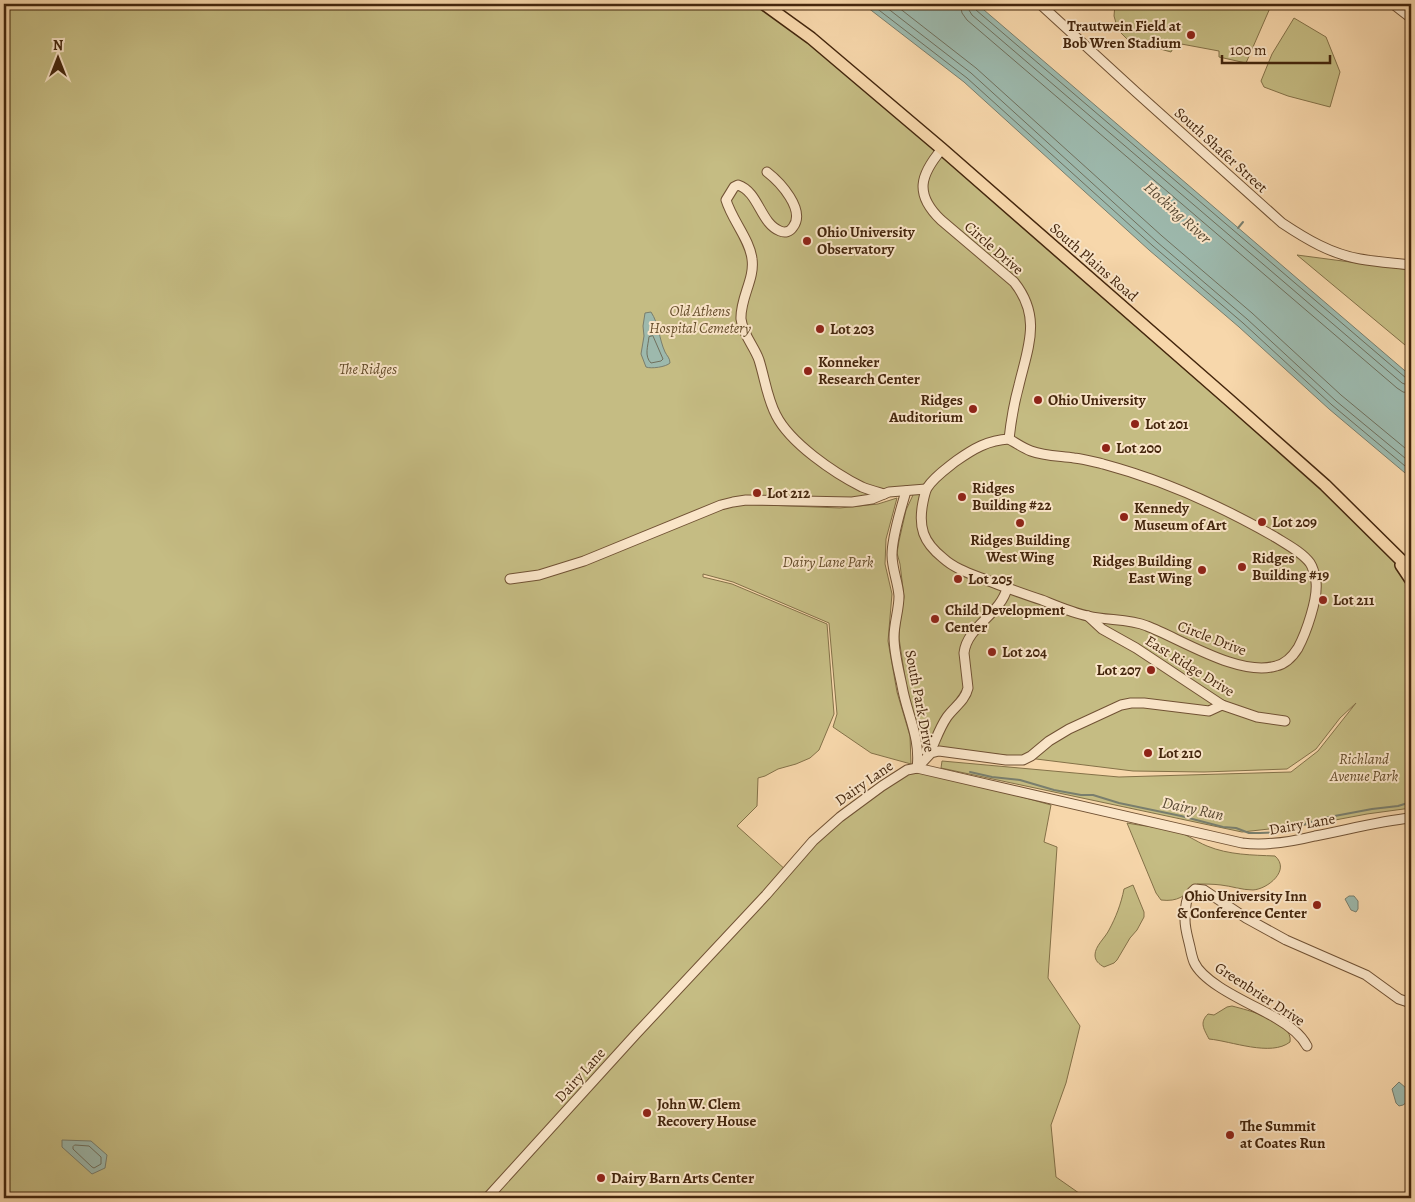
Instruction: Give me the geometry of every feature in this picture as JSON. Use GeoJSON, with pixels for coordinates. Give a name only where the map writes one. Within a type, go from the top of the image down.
{"type":"FeatureCollection","features":[{"type":"Feature","properties":{"kind":"main road","name":"South Plains Road"},"geometry":{"type":"LineString","coordinates":[[764,4],[811,38],[942,149],[1236,405],[1325,485],[1411,570]]}},
{"type":"Feature","properties":{"kind":"main road","name":"South Plains Road"},"geometry":{"type":"LineString","coordinates":[[1395,555],[1411,580]]}},
{"type":"Feature","properties":{"kind":"street","name":"South Shafer Street"},"geometry":{"type":"LineString","coordinates":[[1040,4],[1282,223],[1316,244],[1343,255],[1359,259],[1411,265]]}},
{"type":"Feature","properties":{"kind":"street"},"geometry":{"type":"LineString","coordinates":[[1393,4],[1411,18]]}},
{"type":"Feature","properties":{"kind":"street","name":"Circle Drive"},"geometry":{"type":"LineString","coordinates":[[926,490],[921,513],[922,530],[930,546],[953,566],[1007,588],[1088,616],[1135,622],[1147,626],[1198,650],[1230,662],[1255,668],[1270,668],[1284,662],[1298,648],[1313,608],[1316,583],[1312,566],[1303,556],[1287,544],[1255,526],[1203,500],[1156,482],[1108,466],[1076,458],[1044,455],[1030,451],[1009,439],[1012,414],[1030,342],[1031,321],[1028,306],[1014,282],[941,220],[924,200],[924,178],[931,163],[942,149]]}},
{"type":"Feature","properties":{"kind":"street"},"geometry":{"type":"LineString","coordinates":[[766,172],[774,178],[794,205],[797,220],[790,231],[779,231],[772,226],[742,186],[734,187],[726,200],[752,257],[751,274],[741,319],[745,334],[759,362],[768,398],[776,416],[791,437],[845,477],[864,488],[884,494]]}},
{"type":"Feature","properties":{"kind":"street"},"geometry":{"type":"LineString","coordinates":[[510,579],[539,575],[584,561],[685,519],[733,502],[746,500],[852,502],[872,499],[895,492],[926,490],[938,475],[973,449],[989,442],[1009,439]]}},
{"type":"Feature","properties":{"kind":"street","name":"South Park Drive"},"geometry":{"type":"LineString","coordinates":[[906,491],[892,553],[899,596],[894,639],[903,691],[917,742],[917,768]]}},
{"type":"Feature","properties":{"kind":"street"},"geometry":{"type":"LineString","coordinates":[[917,768],[924,751],[931,750],[942,726],[966,694],[968,688],[964,653],[969,638],[1002,602],[1007,588]]}},
{"type":"Feature","properties":{"kind":"street","name":"East Ridge Drive"},"geometry":{"type":"LineString","coordinates":[[1088,616],[1102,630],[1136,648],[1222,705],[1258,717],[1285,721]]}},
{"type":"Feature","properties":{"kind":"street"},"geometry":{"type":"LineString","coordinates":[[917,768],[931,753],[939,751],[1006,760],[1022,760],[1031,756],[1049,741],[1069,729],[1121,705],[1131,703],[1158,704],[1209,711],[1222,705]]}},
{"type":"Feature","properties":{"kind":"street","name":"Dairy Lane"},"geometry":{"type":"LineString","coordinates":[[487,1198],[821,834],[840,817],[907,770],[917,768],[1255,845],[1275,844],[1411,818]]}},
{"type":"Feature","properties":{"kind":"street","name":"Greenbrier Drive"},"geometry":{"type":"LineString","coordinates":[[1307,1046],[1302,1038],[1292,1029],[1271,1015],[1221,988],[1203,974],[1194,963],[1185,923],[1187,898],[1195,889],[1204,890],[1246,918],[1286,940],[1366,975],[1399,999],[1411,1003]]}},
{"type":"Feature","properties":{"kind":"green space","name":"The Ridges"},"geometry":{"type":"Polygon","coordinates":[[[4,4],[764,4],[811,38],[1375,534],[1411,580],[1411,808],[1314,824],[1242,832],[941,768],[942,761],[1119,777],[1291,772],[1318,751],[1356,703],[1340,718],[1316,749],[1287,769],[1204,772],[1133,771],[923,745],[907,691],[899,638],[904,597],[897,553],[906,510],[913,495],[895,491],[877,497],[746,500],[717,511],[741,504],[840,508],[878,504],[897,498],[886,539],[885,564],[892,594],[888,641],[897,692],[910,736],[911,764],[871,753],[833,727],[837,714],[829,623],[733,582],[703,574],[703,577],[732,584],[827,624],[834,714],[819,750],[810,758],[758,778],[757,806],[737,826],[787,871],[837,819],[917,768],[1051,805],[1044,842],[1057,847],[1048,978],[1080,1026],[1066,1083],[1051,1125],[1056,1177],[1086,1198],[4,1198],[4,4]]]}},
{"type":"Feature","properties":{"kind":"green space","name":"Trautwein Field at Bob Wren Stadium"},"geometry":{"type":"Polygon","coordinates":[[[1115,4],[1270,4],[1270,8],[1246,63],[1219,57],[1219,51],[1176,43],[1171,52],[1128,40],[1118,30],[1114,16],[1115,4]]]}},
{"type":"Feature","properties":{"kind":"green space"},"geometry":{"type":"Polygon","coordinates":[[[1294,18],[1326,37],[1340,72],[1330,107],[1288,96],[1264,87],[1261,81],[1272,54],[1294,18]]]}},
{"type":"Feature","properties":{"kind":"green space"},"geometry":{"type":"Polygon","coordinates":[[[1297,255],[1411,270],[1411,350],[1297,255]]]}},
{"type":"Feature","properties":{"kind":"green space"},"geometry":{"type":"Polygon","coordinates":[[[1127,823],[1177,831],[1207,846],[1224,851],[1275,856],[1279,861],[1279,873],[1271,882],[1259,889],[1249,890],[1221,885],[1197,884],[1189,892],[1177,899],[1161,900],[1156,893],[1127,823]]]}},
{"type":"Feature","properties":{"kind":"green space"},"geometry":{"type":"Polygon","coordinates":[[[1133,885],[1144,912],[1144,917],[1117,960],[1104,967],[1097,961],[1095,952],[1114,920],[1124,889],[1133,885]]]}},
{"type":"Feature","properties":{"kind":"green space"},"geometry":{"type":"Polygon","coordinates":[[[1232,1006],[1277,1022],[1285,1028],[1290,1042],[1282,1046],[1262,1048],[1209,1039],[1203,1026],[1205,1017],[1208,1014],[1214,1015],[1232,1006]]]}},
{"type":"Feature","properties":{"kind":"water","name":"Hocking River"},"geometry":{"type":"Polygon","coordinates":[[[863,4],[977,4],[1411,376],[1411,478],[1329,409],[1239,327],[1149,250],[964,82],[863,4]]]}},
{"type":"Feature","properties":{"kind":"water"},"geometry":{"type":"Polygon","coordinates":[[[651,312],[656,321],[663,347],[670,363],[655,368],[646,367],[641,354],[645,313],[651,312]]]}},
{"type":"Feature","properties":{"kind":"water"},"geometry":{"type":"Polygon","coordinates":[[[1349,896],[1354,896],[1358,901],[1356,912],[1351,910],[1345,899],[1349,896]]]}},
{"type":"Feature","properties":{"kind":"water"},"geometry":{"type":"Polygon","coordinates":[[[1399,1082],[1406,1088],[1407,1102],[1399,1106],[1396,1103],[1392,1089],[1399,1082]]]}},
{"type":"Feature","properties":{"kind":"water"},"geometry":{"type":"Polygon","coordinates":[[[62,1140],[91,1141],[107,1155],[105,1168],[92,1174],[62,1147],[62,1140]]]}},
{"type":"Feature","properties":{"kind":"waterway"},"geometry":{"type":"LineString","coordinates":[[1238,228],[1243,222]]}},
{"type":"Feature","properties":{"kind":"waterway","name":"Dairy Run"},"geometry":{"type":"LineString","coordinates":[[970,772],[1020,780],[1054,790],[1081,795],[1093,795],[1119,803],[1223,827],[1236,828],[1249,833],[1280,832],[1324,818],[1398,806],[1411,802]]}},
{"type":"Feature","properties":{"kind":"place","name":"Trautwein Field at Bob Wren Stadium"},"geometry":{"type":"Point","coordinates":[1191,35]}},
{"type":"Feature","properties":{"kind":"place","name":"Ohio University Observatory"},"geometry":{"type":"Point","coordinates":[807,241]}},
{"type":"Feature","properties":{"kind":"place","name":"Lot 203"},"geometry":{"type":"Point","coordinates":[820,329]}},
{"type":"Feature","properties":{"kind":"place","name":"Konneker Research Center"},"geometry":{"type":"Point","coordinates":[808,371]}},
{"type":"Feature","properties":{"kind":"place","name":"Ohio University"},"geometry":{"type":"Point","coordinates":[1038,400]}},
{"type":"Feature","properties":{"kind":"place","name":"Ridges Auditorium"},"geometry":{"type":"Point","coordinates":[973,409]}},
{"type":"Feature","properties":{"kind":"place","name":"Lot 201"},"geometry":{"type":"Point","coordinates":[1135,424]}},
{"type":"Feature","properties":{"kind":"place","name":"Lot 200"},"geometry":{"type":"Point","coordinates":[1106,448]}},
{"type":"Feature","properties":{"kind":"place","name":"Lot 212"},"geometry":{"type":"Point","coordinates":[757,493]}},
{"type":"Feature","properties":{"kind":"place","name":"Ridges Building #22"},"geometry":{"type":"Point","coordinates":[962,497]}},
{"type":"Feature","properties":{"kind":"place","name":"Kennedy Museum of Art"},"geometry":{"type":"Point","coordinates":[1124,517]}},
{"type":"Feature","properties":{"kind":"place","name":"Lot 209"},"geometry":{"type":"Point","coordinates":[1262,522]}},
{"type":"Feature","properties":{"kind":"place","name":"Ridges Building West Wing"},"geometry":{"type":"Point","coordinates":[1020,523]}},
{"type":"Feature","properties":{"kind":"place","name":"Ridges Building #19"},"geometry":{"type":"Point","coordinates":[1242,567]}},
{"type":"Feature","properties":{"kind":"place","name":"Ridges Building East Wing"},"geometry":{"type":"Point","coordinates":[1202,570]}},
{"type":"Feature","properties":{"kind":"place","name":"Lot 205"},"geometry":{"type":"Point","coordinates":[958,579]}},
{"type":"Feature","properties":{"kind":"place","name":"Lot 211"},"geometry":{"type":"Point","coordinates":[1323,600]}},
{"type":"Feature","properties":{"kind":"place","name":"Child Development Center"},"geometry":{"type":"Point","coordinates":[935,619]}},
{"type":"Feature","properties":{"kind":"place","name":"Lot 204"},"geometry":{"type":"Point","coordinates":[992,652]}},
{"type":"Feature","properties":{"kind":"place","name":"Lot 207"},"geometry":{"type":"Point","coordinates":[1151,670]}},
{"type":"Feature","properties":{"kind":"place","name":"Lot 210"},"geometry":{"type":"Point","coordinates":[1148,753]}},
{"type":"Feature","properties":{"kind":"place","name":"Ohio University Inn & Conference Center"},"geometry":{"type":"Point","coordinates":[1317,905]}},
{"type":"Feature","properties":{"kind":"place","name":"John W. Clem Recovery House"},"geometry":{"type":"Point","coordinates":[647,1113]}},
{"type":"Feature","properties":{"kind":"place","name":"The Summit at Coates Run"},"geometry":{"type":"Point","coordinates":[1230,1135]}},
{"type":"Feature","properties":{"kind":"place","name":"Dairy Barn Arts Center"},"geometry":{"type":"Point","coordinates":[601,1178]}},
{"type":"Feature","properties":{"kind":"park label","name":"Old Athens Hospital Cemetery"},"geometry":{"type":"Point","coordinates":[700,320]}},
{"type":"Feature","properties":{"kind":"park label","name":"Dairy Lane Park"},"geometry":{"type":"Point","coordinates":[828,562]}},
{"type":"Feature","properties":{"kind":"park label","name":"Richland Avenue Park"},"geometry":{"type":"Point","coordinates":[1364,768]}}]}
